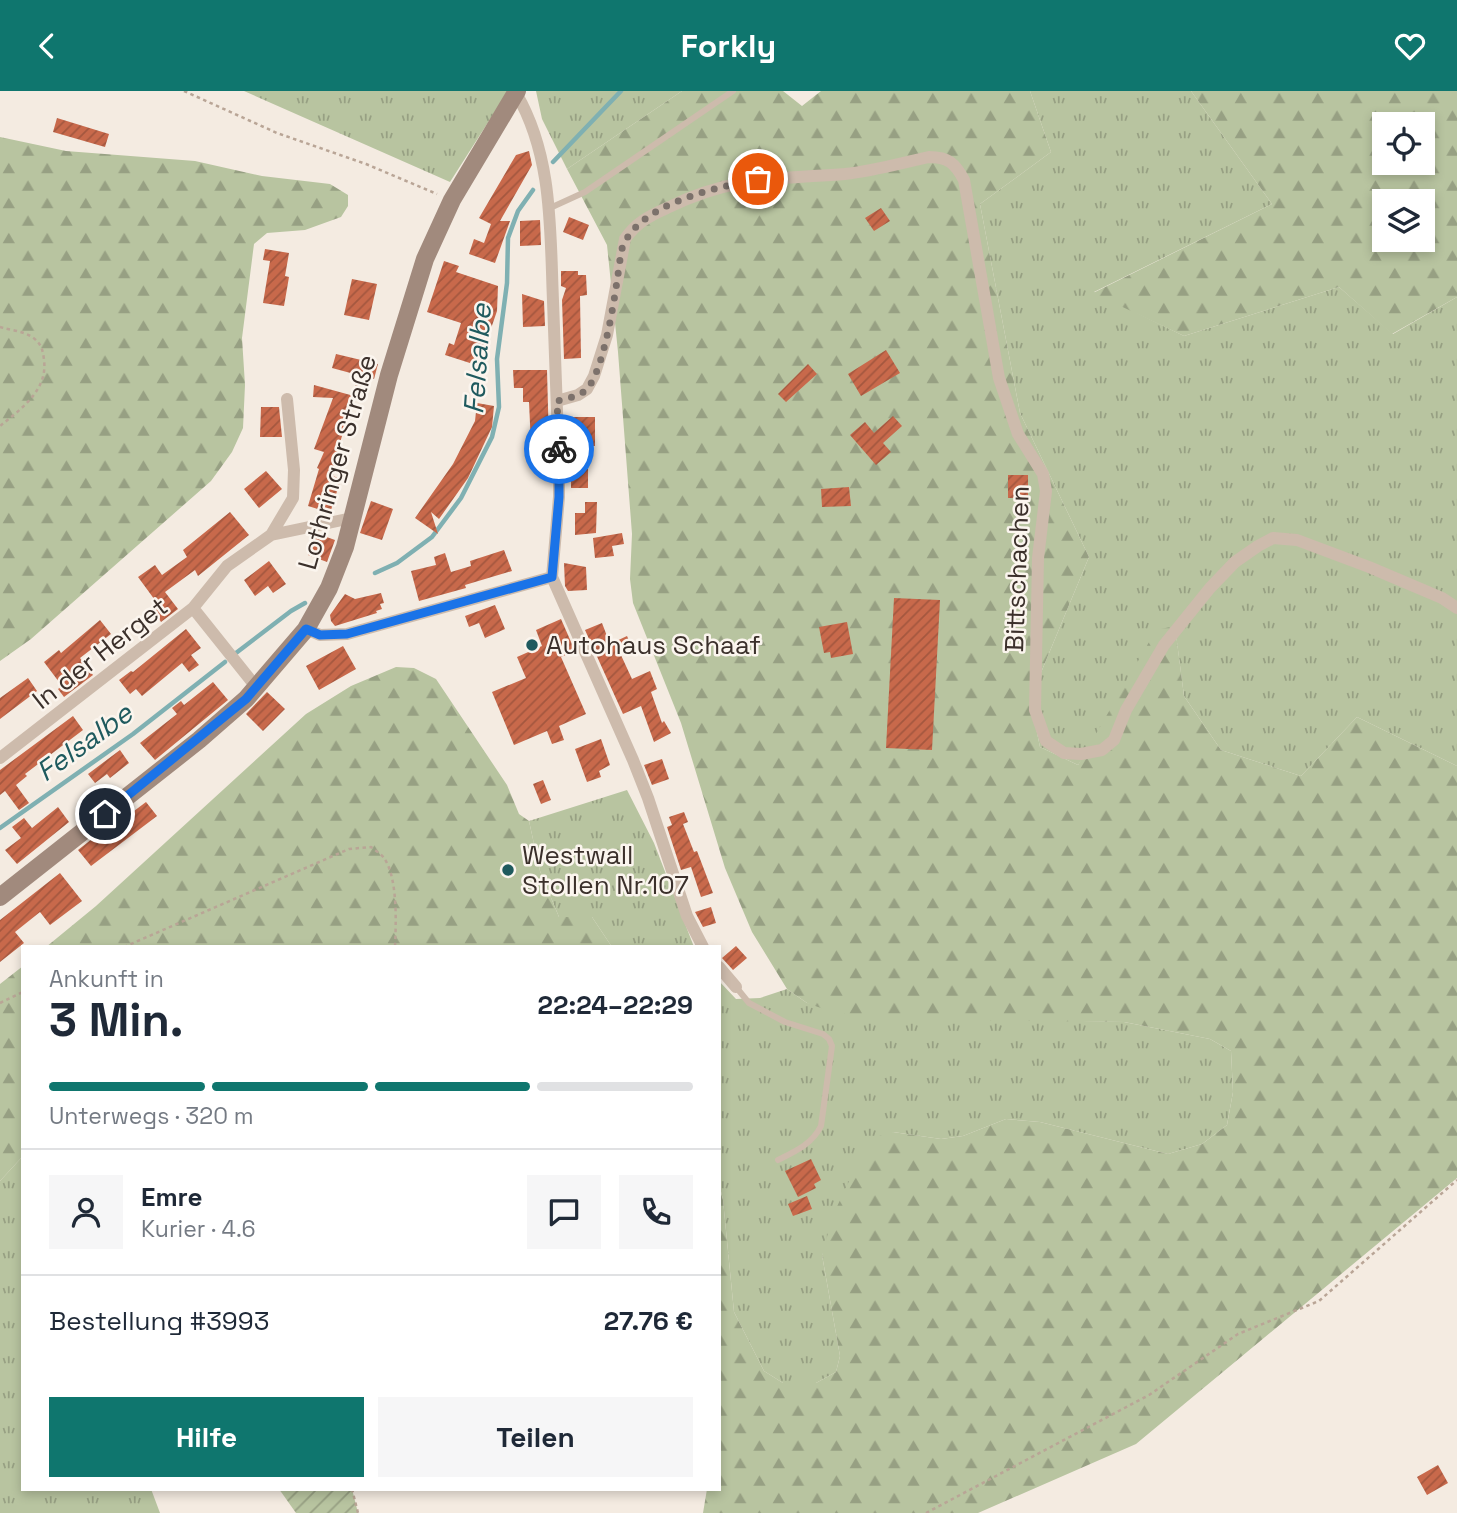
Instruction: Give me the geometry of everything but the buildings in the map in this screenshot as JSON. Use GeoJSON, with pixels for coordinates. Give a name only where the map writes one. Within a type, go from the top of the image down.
{"type":"FeatureCollection","features":[{"type":"Feature","properties":{"kind":"main road","name":"Lothringer Straße"},"geometry":{"type":"LineString","coordinates":[[0,897],[199,740],[257,688],[306,629],[339,566],[406,316],[425,259],[452,200],[516,92]]}},
{"type":"Feature","properties":{"kind":"street"},"geometry":{"type":"LineString","coordinates":[[516,92],[525,108],[539,152],[550,208],[559,497],[552,577],[624,738],[648,798],[687,916],[702,945]]}},
{"type":"Feature","properties":{"kind":"street","name":"Bittschachen"},"geometry":{"type":"LineString","coordinates":[[557,401],[578,395],[587,389],[594,376],[607,335],[625,239],[643,220],[716,187],[758,179],[846,174],[929,157],[943,157],[954,164],[964,180],[999,378],[1018,434],[1043,474],[1046,491],[1038,558],[1035,710],[1046,741],[1064,753],[1081,754],[1102,750],[1114,740],[1126,710],[1172,636],[1235,562],[1273,538],[1297,540],[1369,567],[1441,598],[1457,608]]}},
{"type":"Feature","properties":{"kind":"street","name":"In der Herget"},"geometry":{"type":"LineString","coordinates":[[0,758],[193,608],[227,566],[271,534],[293,498],[295,470],[287,399]]}},
{"type":"Feature","properties":{"kind":"street","name":"In der Herget"},"geometry":{"type":"LineString","coordinates":[[271,534],[352,518]]}},
{"type":"Feature","properties":{"kind":"street"},"geometry":{"type":"LineString","coordinates":[[306,629],[320,635],[347,634],[552,577]]}},
{"type":"Feature","properties":{"kind":"street","name":"In der Herget"},"geometry":{"type":"LineString","coordinates":[[193,608],[257,688]]}},
{"type":"Feature","properties":{"kind":"street"},"geometry":{"type":"LineString","coordinates":[[721,969],[736,987]]}},
{"type":"Feature","properties":{"kind":"lane"},"geometry":{"type":"LineString","coordinates":[[550,208],[585,192],[733,91]]}},
{"type":"Feature","properties":{"kind":"lane"},"geometry":{"type":"LineString","coordinates":[[736,987],[749,1003],[785,1022],[823,1034],[830,1039],[832,1046],[821,1126],[816,1136],[808,1143],[778,1160]]}},
{"type":"Feature","properties":{"kind":"path"},"geometry":{"type":"LineString","coordinates":[[184,91],[277,133],[366,164],[452,200]]}},
{"type":"Feature","properties":{"kind":"path"},"geometry":{"type":"LineString","coordinates":[[0,327],[29,335],[41,345],[45,365],[40,386],[24,406],[0,426]]}},
{"type":"Feature","properties":{"kind":"path"},"geometry":{"type":"LineString","coordinates":[[129,945],[349,849],[371,847],[384,858],[391,873],[395,902],[395,945]]}},
{"type":"Feature","properties":{"kind":"path"},"geometry":{"type":"LineString","coordinates":[[0,1003],[21,993]]}},
{"type":"Feature","properties":{"kind":"path"},"geometry":{"type":"LineString","coordinates":[[926,1513],[1149,1395],[1238,1334],[1320,1301],[1457,1180]]}},
{"type":"Feature","properties":{"kind":"path"},"geometry":{"type":"LineString","coordinates":[[352,1491],[358,1513]]}},
{"type":"Feature","properties":{"kind":"green space"},"geometry":{"type":"Polygon","coordinates":[[[244,91],[508,91],[450,182],[244,91]]]}},
{"type":"Feature","properties":{"kind":"green space"},"geometry":{"type":"Polygon","coordinates":[[[536,91],[682,91],[567,169],[542,119],[536,91]]]}},
{"type":"Feature","properties":{"kind":"green space"},"geometry":{"type":"Polygon","coordinates":[[[682,91],[783,91],[802,106],[821,91],[1030,91],[1051,152],[980,204],[1020,413],[1089,557],[1030,699],[1040,747],[1078,765],[1156,630],[1175,626],[1184,696],[1221,750],[1301,776],[1357,717],[1457,766],[1457,1178],[1136,1444],[978,1513],[703,1513],[707,1491],[721,1491],[721,1192],[734,1312],[764,1371],[783,1383],[816,1383],[836,1372],[840,1356],[822,1255],[833,1215],[869,1139],[893,1132],[941,1139],[963,1136],[1006,1119],[1040,1122],[1168,1154],[1202,1144],[1227,1125],[1233,1092],[1231,1051],[1210,1039],[1124,1022],[873,1019],[829,1011],[807,1003],[787,989],[752,932],[725,868],[681,723],[633,603],[630,579],[632,534],[607,245],[567,169],[682,91]]]}},
{"type":"Feature","properties":{"kind":"green space"},"geometry":{"type":"Polygon","coordinates":[[[1030,91],[1191,91],[1272,204],[1094,292],[1184,336],[1339,287],[1393,334],[1457,297],[1457,766],[1357,717],[1301,776],[1221,750],[1184,696],[1175,627],[1078,765],[1040,747],[1030,699],[1089,557],[1020,413],[980,204],[1051,152],[1030,91]]]}},
{"type":"Feature","properties":{"kind":"green space"},"geometry":{"type":"Polygon","coordinates":[[[1191,91],[1457,91],[1457,297],[1392,334],[1339,287],[1184,336],[1093,293],[1272,204],[1191,91]]]}},
{"type":"Feature","properties":{"kind":"green space"},"geometry":{"type":"Polygon","coordinates":[[[0,137],[66,151],[195,161],[262,176],[330,184],[348,195],[348,206],[341,217],[305,230],[267,233],[254,244],[242,338],[245,385],[243,428],[232,452],[211,481],[31,639],[0,661],[0,137]]]}},
{"type":"Feature","properties":{"kind":"green space"},"geometry":{"type":"Polygon","coordinates":[[[396,667],[414,668],[436,679],[507,785],[519,814],[529,821],[540,871],[559,917],[592,917],[611,945],[48,945],[96,906],[306,714],[351,686],[396,667]]]}},
{"type":"Feature","properties":{"kind":"green space"},"geometry":{"type":"Polygon","coordinates":[[[627,790],[654,843],[693,945],[611,945],[592,917],[559,917],[540,871],[529,821],[627,790]]]}},
{"type":"Feature","properties":{"kind":"green space"},"geometry":{"type":"Polygon","coordinates":[[[21,968],[21,1158],[0,1181],[0,984],[21,968]]]}},
{"type":"Feature","properties":{"kind":"green space"},"geometry":{"type":"Polygon","coordinates":[[[721,983],[736,999],[760,998],[787,989],[807,1003],[1041,1020],[1124,1022],[1210,1039],[1231,1051],[1233,1092],[1227,1125],[1202,1144],[1168,1154],[1040,1122],[1006,1119],[963,1136],[941,1139],[893,1132],[822,1255],[840,1356],[836,1372],[816,1383],[783,1383],[764,1371],[734,1312],[723,1200],[721,983]]]}},
{"type":"Feature","properties":{"kind":"green space"},"geometry":{"type":"Polygon","coordinates":[[[21,1158],[21,1491],[152,1491],[160,1513],[0,1513],[0,1181],[21,1158]]]}},
{"type":"Feature","properties":{"kind":"green space"},"geometry":{"type":"Polygon","coordinates":[[[280,1491],[352,1491],[358,1513],[296,1513],[280,1491]]]}},
{"type":"Feature","properties":{"kind":"waterway","name":"Felsalbe"},"geometry":{"type":"LineString","coordinates":[[553,162],[621,91]]}},
{"type":"Feature","properties":{"kind":"waterway","name":"Felsalbe"},"geometry":{"type":"LineString","coordinates":[[375,573],[397,563],[432,537],[461,498],[492,437],[499,407],[497,359],[507,283],[508,238],[518,211],[533,190]]}},
{"type":"Feature","properties":{"kind":"waterway","name":"Felsalbe"},"geometry":{"type":"LineString","coordinates":[[236,653],[305,603]]}},
{"type":"Feature","properties":{"kind":"waterway","name":"Felsalbe"},"geometry":{"type":"LineString","coordinates":[[0,828],[133,734],[225,662]]}},
{"type":"Feature","properties":{"kind":"way so far"},"geometry":{"type":"LineString","coordinates":[[559,449],[557,401],[578,395],[587,389],[594,376],[607,335],[621,252],[632,229],[643,220],[687,198],[716,187],[758,179]]}},
{"type":"Feature","properties":{"kind":"place","name":"Autohaus Schaaf"},"geometry":{"type":"Point","coordinates":[532,645]}},
{"type":"Feature","properties":{"kind":"place","name":"Westwall Stollen Nr.107"},"geometry":{"type":"Point","coordinates":[508,870]}},
{"type":"Feature","properties":{"kind":"route"},"geometry":{"type":"LineString","coordinates":[[105,814],[246,699],[306,629],[320,635],[347,634],[552,577],[559,497],[559,449]]}}]}
